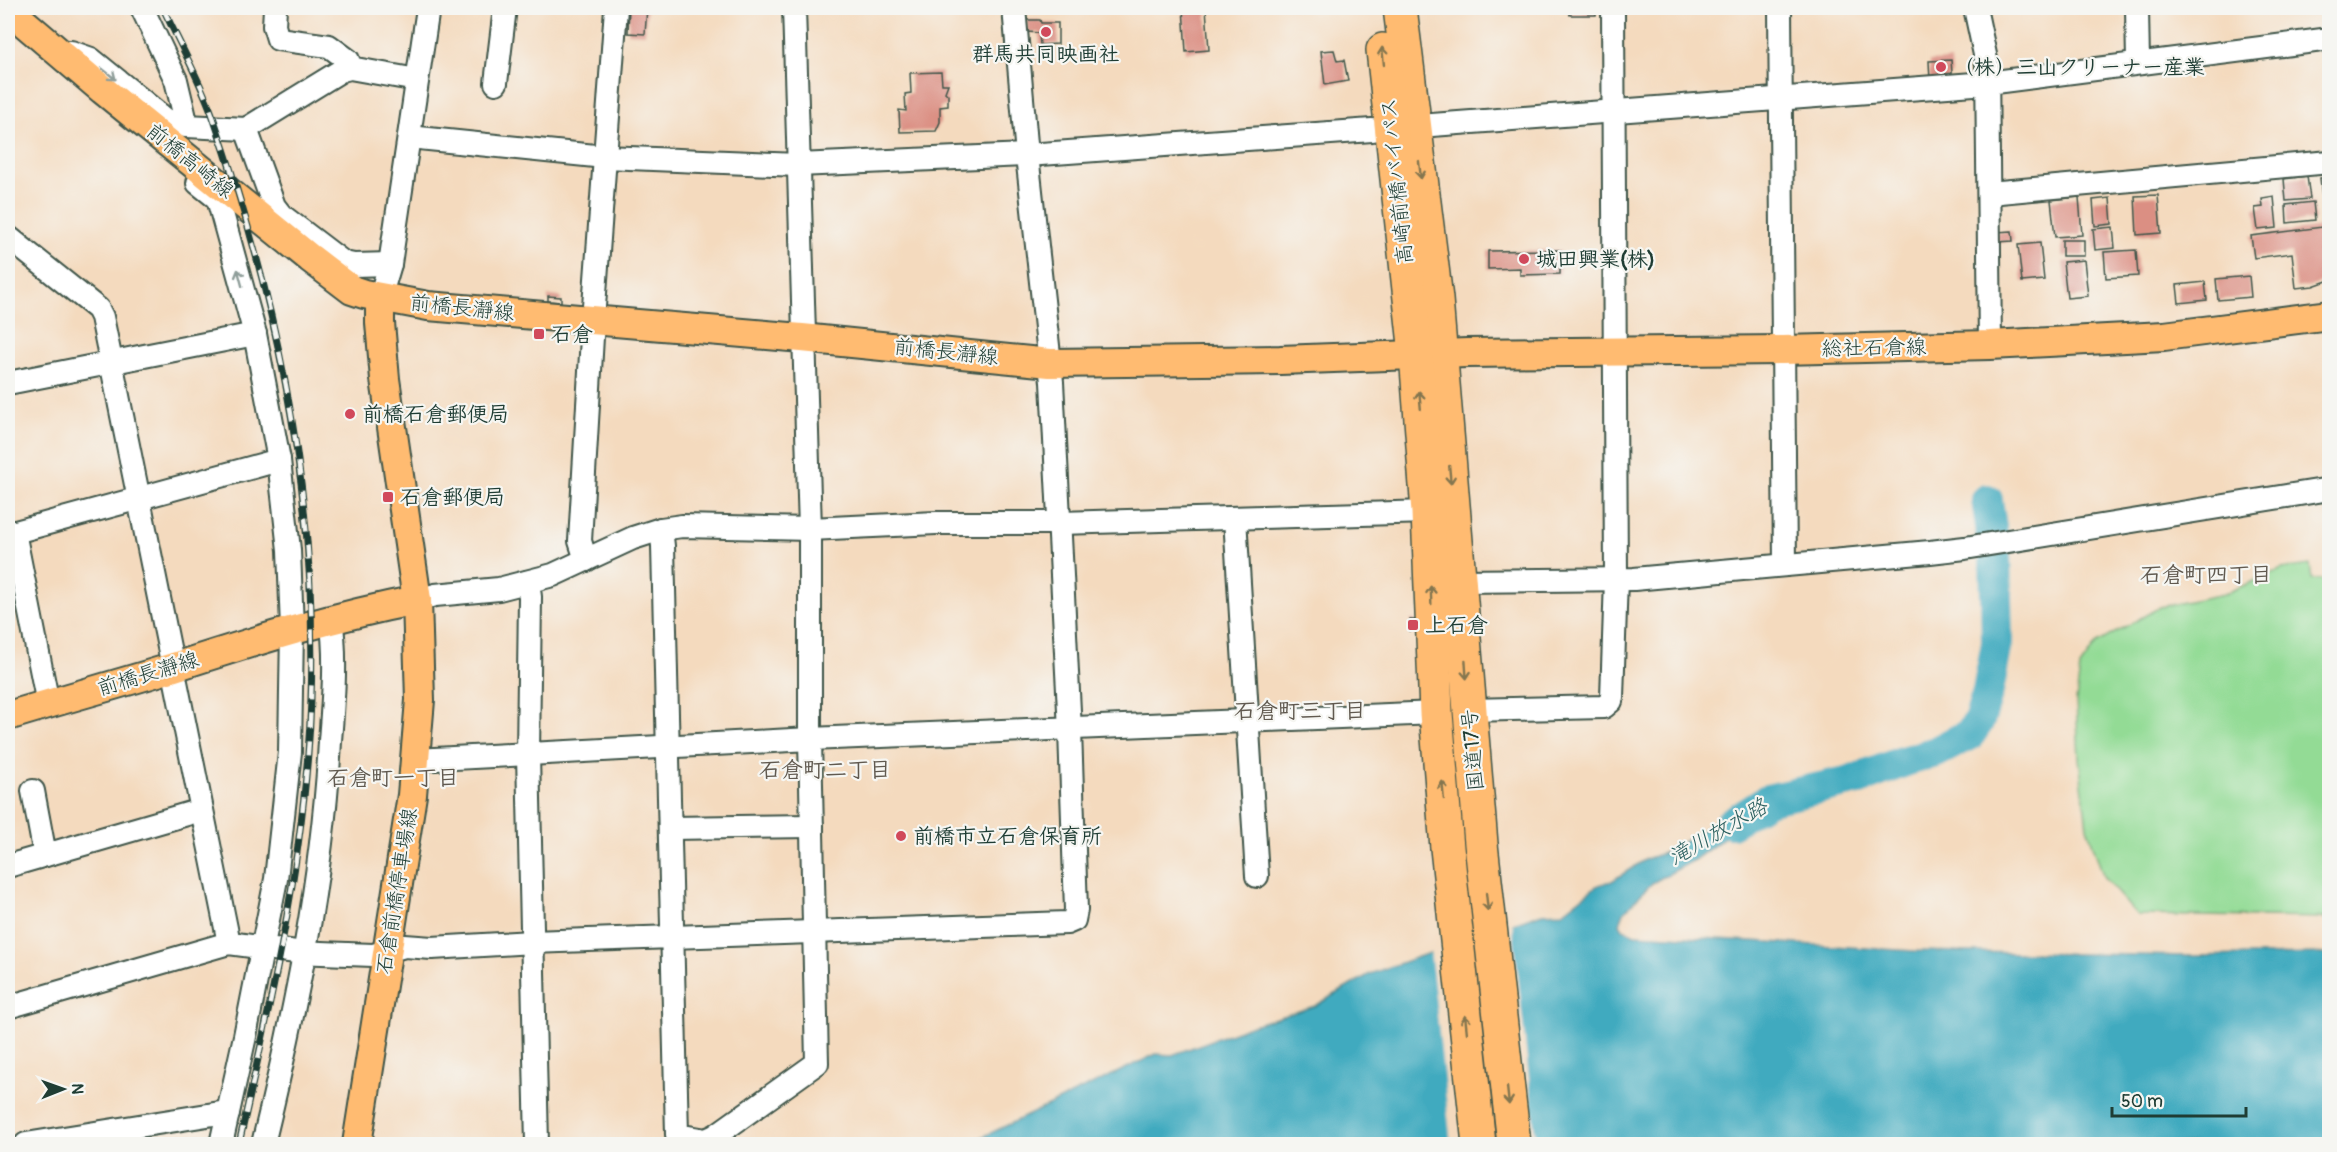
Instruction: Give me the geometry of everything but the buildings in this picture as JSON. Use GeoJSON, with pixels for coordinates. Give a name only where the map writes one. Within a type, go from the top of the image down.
{"type":"FeatureCollection","features":[{"type":"Feature","properties":{"kind":"highway","name":"高崎前橋バイパス"},"geometry":{"type":"LineString","coordinates":[[1378,8],[1428,354]]}},
{"type":"Feature","properties":{"kind":"highway","name":"高崎前橋バイパス"},"geometry":{"type":"LineString","coordinates":[[1400,8],[1436,299],[1428,354]]}},
{"type":"Feature","properties":{"kind":"highway","name":"国道17号"},"geometry":{"type":"LineString","coordinates":[[1428,354],[1428,512],[1436,713],[1479,1144]]}},
{"type":"Feature","properties":{"kind":"highway","name":"国道17号"},"geometry":{"type":"LineString","coordinates":[[1428,354],[1459,581],[1481,844],[1514,1144]]}},
{"type":"Feature","properties":{"kind":"main road","name":"前橋高崎線"},"geometry":{"type":"LineString","coordinates":[[8,9],[57,52],[352,290],[381,297]]}},
{"type":"Feature","properties":{"kind":"main road","name":"前橋長瀞線"},"geometry":{"type":"LineString","coordinates":[[8,716],[292,629],[331,618],[417,600],[385,380],[380,323],[381,297],[428,306],[802,338],[1050,363],[1280,360],[1428,354]]}},
{"type":"Feature","properties":{"kind":"main road","name":"総社石倉線"},"geometry":{"type":"LineString","coordinates":[[1428,354],[1990,345],[2164,336],[2330,315]]}},
{"type":"Feature","properties":{"kind":"main road","name":"石倉前橋停車場線"},"geometry":{"type":"LineString","coordinates":[[357,1144],[416,760],[421,672],[417,600]]}},
{"type":"Feature","properties":{"kind":"street"},"geometry":{"type":"LineString","coordinates":[[142,8],[176,80],[187,126]]}},
{"type":"Feature","properties":{"kind":"street"},"geometry":{"type":"LineString","coordinates":[[275,8],[274,26],[278,39],[329,46],[348,60],[350,68]]}},
{"type":"Feature","properties":{"kind":"street"},"geometry":{"type":"LineString","coordinates":[[381,297],[390,264],[428,8]]}},
{"type":"Feature","properties":{"kind":"street"},"geometry":{"type":"LineString","coordinates":[[496,83],[505,8]]}},
{"type":"Feature","properties":{"kind":"street"},"geometry":{"type":"LineString","coordinates":[[586,560],[580,542],[593,320],[616,8]]}},
{"type":"Feature","properties":{"kind":"street"},"geometry":{"type":"LineString","coordinates":[[661,529],[677,1135],[706,1140],[715,1137],[817,1063],[810,739],[810,529],[802,338],[794,8]]}},
{"type":"Feature","properties":{"kind":"street"},"geometry":{"type":"LineString","coordinates":[[8,1007],[229,943],[305,952],[373,955],[405,946],[432,948],[532,942],[1066,923],[1074,920],[1076,910],[1070,730],[1050,363],[1027,155],[1014,8]]}},
{"type":"Feature","properties":{"kind":"street"},"geometry":{"type":"LineString","coordinates":[[1469,710],[1604,707],[1612,697],[1616,579],[1613,8]]}},
{"type":"Feature","properties":{"kind":"street"},"geometry":{"type":"LineString","coordinates":[[1780,8],[1785,565]]}},
{"type":"Feature","properties":{"kind":"street"},"geometry":{"type":"LineString","coordinates":[[1975,8],[1986,52],[1990,345]]}},
{"type":"Feature","properties":{"kind":"street"},"geometry":{"type":"LineString","coordinates":[[2137,8],[2138,63]]}},
{"type":"Feature","properties":{"kind":"street"},"geometry":{"type":"LineString","coordinates":[[1432,124],[1987,83],[2330,39]]}},
{"type":"Feature","properties":{"kind":"street"},"geometry":{"type":"LineString","coordinates":[[221,1144],[276,879],[290,752],[292,629],[289,550],[279,460],[255,334],[218,199],[79,84],[64,66],[57,52],[71,52],[91,59],[165,119],[187,126],[246,129],[342,70],[350,68],[417,80]]}},
{"type":"Feature","properties":{"kind":"street"},"geometry":{"type":"LineString","coordinates":[[246,129],[274,206],[281,215],[344,262],[354,265],[390,264]]}},
{"type":"Feature","properties":{"kind":"street"},"geometry":{"type":"LineString","coordinates":[[409,137],[605,157],[798,165],[1027,155],[1372,130]]}},
{"type":"Feature","properties":{"kind":"street"},"geometry":{"type":"LineString","coordinates":[[1989,194],[2330,162]]}},
{"type":"Feature","properties":{"kind":"street"},"geometry":{"type":"LineString","coordinates":[[8,237],[98,309],[102,317],[229,943]]}},
{"type":"Feature","properties":{"kind":"street"},"geometry":{"type":"LineString","coordinates":[[8,383],[255,334]]}},
{"type":"Feature","properties":{"kind":"street"},"geometry":{"type":"LineString","coordinates":[[48,704],[11,533],[279,460]]}},
{"type":"Feature","properties":{"kind":"street"},"geometry":{"type":"LineString","coordinates":[[1459,581],[1616,579],[1965,548],[2330,489]]}},
{"type":"Feature","properties":{"kind":"street"},"geometry":{"type":"LineString","coordinates":[[417,600],[435,595],[500,589],[528,582],[553,575],[614,545],[661,529],[682,526],[810,529],[1428,512]]}},
{"type":"Feature","properties":{"kind":"street"},"geometry":{"type":"LineString","coordinates":[[1235,518],[1257,876]]}},
{"type":"Feature","properties":{"kind":"street"},"geometry":{"type":"LineString","coordinates":[[528,582],[530,597],[528,755],[537,1144]]}},
{"type":"Feature","properties":{"kind":"street"},"geometry":{"type":"LineString","coordinates":[[263,1144],[305,952],[323,826],[329,768],[333,633],[331,618]]}},
{"type":"Feature","properties":{"kind":"street"},"geometry":{"type":"LineString","coordinates":[[416,760],[810,739],[1436,713]]}},
{"type":"Feature","properties":{"kind":"street"},"geometry":{"type":"LineString","coordinates":[[33,791],[45,855]]}},
{"type":"Feature","properties":{"kind":"street"},"geometry":{"type":"LineString","coordinates":[[8,866],[201,810]]}},
{"type":"Feature","properties":{"kind":"street"},"geometry":{"type":"LineString","coordinates":[[670,828],[812,826]]}},
{"type":"Feature","properties":{"kind":"street"},"geometry":{"type":"LineString","coordinates":[[26,1144],[102,1138],[220,1113],[228,1114]]}},
{"type":"Feature","properties":{"kind":"green space"},"geometry":{"type":"Polygon","coordinates":[[[2310,565],[2312,579],[2329,580],[2329,918],[2137,915],[2104,878],[2087,827],[2079,758],[2076,701],[2080,667],[2097,643],[2160,607],[2224,594],[2282,569],[2310,565]]]}},
{"type":"Feature","properties":{"kind":"water"},"geometry":{"type":"Polygon","coordinates":[[[1753,799],[1767,800],[1736,829],[1694,860],[1652,883],[1623,913],[1620,924],[1623,929],[1635,934],[1915,951],[2189,956],[2329,954],[2329,1144],[968,1144],[1156,1054],[1172,1055],[1253,1025],[1315,1006],[1370,974],[1542,913],[1563,912],[1598,885],[1612,881],[1646,859],[1664,853],[1753,799]]]}},
{"type":"Feature","properties":{"kind":"pier"},"geometry":{"type":"Polygon","coordinates":[[[1512,920],[1536,1144],[1500,1144],[1477,932],[1512,920]]]}},
{"type":"Feature","properties":{"kind":"pier"},"geometry":{"type":"Polygon","coordinates":[[[1471,934],[1494,1144],[1451,1144],[1430,949],[1471,934]]]}},
{"type":"Feature","properties":{"kind":"waterway","name":"滝川放水路"},"geometry":{"type":"LineString","coordinates":[[1731,823],[1767,800],[1859,779],[1936,752],[1970,734],[1979,721],[1988,691],[1997,643],[1995,554],[1987,500]]}},
{"type":"Feature","properties":{"kind":"railway"},"geometry":{"type":"LineString","coordinates":[[163,8],[212,114],[260,270],[293,428],[304,509],[310,590],[312,671],[308,753],[297,852],[281,950],[239,1144]]}},
{"type":"Feature","properties":{"kind":"place","name":"群馬共同映画社"},"geometry":{"type":"Point","coordinates":[1046,32]}},
{"type":"Feature","properties":{"kind":"place","name":"（株）三山クリーナー産業"},"geometry":{"type":"Point","coordinates":[1941,67]}},
{"type":"Feature","properties":{"kind":"place","name":"城田興業(株)"},"geometry":{"type":"Point","coordinates":[1524,259]}},
{"type":"Feature","properties":{"kind":"place","name":"石倉"},"geometry":{"type":"Point","coordinates":[539,334]}},
{"type":"Feature","properties":{"kind":"place","name":"前橋石倉郵便局"},"geometry":{"type":"Point","coordinates":[350,414]}},
{"type":"Feature","properties":{"kind":"place","name":"石倉郵便局"},"geometry":{"type":"Point","coordinates":[388,497]}},
{"type":"Feature","properties":{"kind":"place","name":"上石倉"},"geometry":{"type":"Point","coordinates":[1413,625]}},
{"type":"Feature","properties":{"kind":"place","name":"前橋市立石倉保育所"},"geometry":{"type":"Point","coordinates":[901,836]}},
{"type":"Feature","properties":{"kind":"district","name":"石倉町四丁目"},"geometry":{"type":"Point","coordinates":[2206,575]}},
{"type":"Feature","properties":{"kind":"district","name":"石倉町三丁目"},"geometry":{"type":"Point","coordinates":[1300,711]}},
{"type":"Feature","properties":{"kind":"district","name":"石倉町二丁目"},"geometry":{"type":"Point","coordinates":[825,770]}},
{"type":"Feature","properties":{"kind":"district","name":"石倉町一丁目"},"geometry":{"type":"Point","coordinates":[393,778]}}]}
